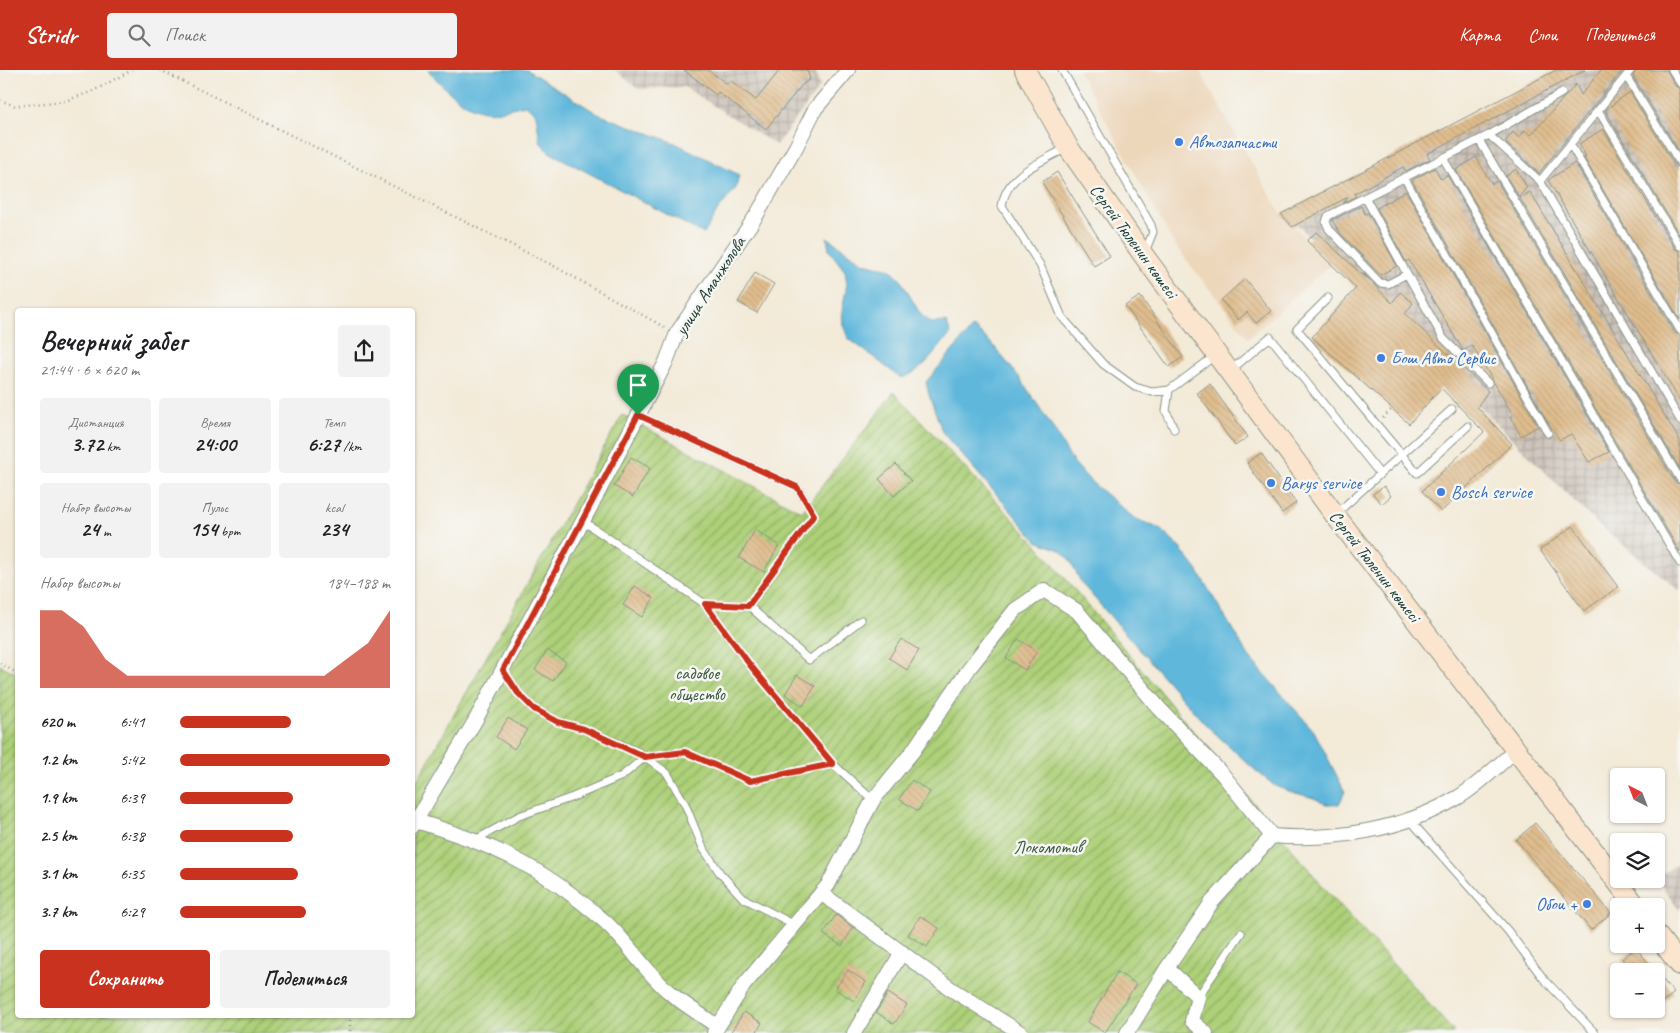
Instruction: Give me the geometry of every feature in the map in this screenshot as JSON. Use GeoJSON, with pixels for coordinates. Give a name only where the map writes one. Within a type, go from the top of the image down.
{"type":"FeatureCollection","features":[{"type":"Feature","properties":{"kind":"main road","name":"Сергей Тюленин көшесі"},"geometry":{"type":"LineString","coordinates":[[1025,70],[1068,147],[1144,256],[1335,515],[1630,898]]}},
{"type":"Feature","properties":{"kind":"main road"},"geometry":{"type":"LineString","coordinates":[[1665,946],[1680,965]]}},
{"type":"Feature","properties":{"kind":"street","name":"улица Аманжолова"},"geometry":{"type":"LineString","coordinates":[[415,822],[503,670],[583,521],[666,362],[677,333],[756,216],[796,147],[815,109],[848,70]]}},
{"type":"Feature","properties":{"kind":"street"},"geometry":{"type":"LineString","coordinates":[[415,824],[475,840],[511,855],[554,880],[604,920],[668,991],[716,1030],[744,985],[828,885],[873,800],[912,751],[970,666],[1015,610],[1044,590],[1078,611],[1159,708],[1223,775],[1272,836],[1304,838],[1363,831],[1410,820],[1458,798],[1517,750]]}},
{"type":"Feature","properties":{"kind":"street"},"geometry":{"type":"LineString","coordinates":[[1127,1033],[1167,968],[1212,902],[1272,836]]}},
{"type":"Feature","properties":{"kind":"street"},"geometry":{"type":"LineString","coordinates":[[821,893],[951,989],[1021,1033]]}},
{"type":"Feature","properties":{"kind":"street"},"geometry":{"type":"LineString","coordinates":[[854,1033],[902,952]]}},
{"type":"Feature","properties":{"kind":"street"},"geometry":{"type":"LineString","coordinates":[[1167,968],[1198,997],[1192,1020],[1206,1033]]}},
{"type":"Feature","properties":{"kind":"lane"},"geometry":{"type":"LineString","coordinates":[[1062,70],[1151,225],[1152,232],[1144,256]]}},
{"type":"Feature","properties":{"kind":"lane"},"geometry":{"type":"LineString","coordinates":[[1540,181],[1631,70]]}},
{"type":"Feature","properties":{"kind":"lane"},"geometry":{"type":"LineString","coordinates":[[1672,70],[1680,83]]}},
{"type":"Feature","properties":{"kind":"lane"},"geometry":{"type":"LineString","coordinates":[[1626,76],[1680,163]]}},
{"type":"Feature","properties":{"kind":"lane"},"geometry":{"type":"LineString","coordinates":[[1407,274],[1388,284],[1380,283],[1329,230],[1326,222],[1328,216],[1489,135],[1562,93]]}},
{"type":"Feature","properties":{"kind":"lane"},"geometry":{"type":"LineString","coordinates":[[1598,110],[1680,246]]}},
{"type":"Feature","properties":{"kind":"lane"},"geometry":{"type":"LineString","coordinates":[[1489,135],[1540,181],[1680,420]]}},
{"type":"Feature","properties":{"kind":"lane"},"geometry":{"type":"LineString","coordinates":[[1479,140],[1680,479]]}},
{"type":"Feature","properties":{"kind":"lane"},"geometry":{"type":"LineString","coordinates":[[1570,144],[1680,330]]}},
{"type":"Feature","properties":{"kind":"lane"},"geometry":{"type":"LineString","coordinates":[[1068,147],[1011,182],[1004,192],[1002,206],[1040,265],[1062,317],[1102,364],[1134,387],[1152,392],[1169,390],[1216,354]]}},
{"type":"Feature","properties":{"kind":"lane"},"geometry":{"type":"LineString","coordinates":[[1442,158],[1680,563]]}},
{"type":"Feature","properties":{"kind":"lane"},"geometry":{"type":"LineString","coordinates":[[1404,177],[1548,433]]}},
{"type":"Feature","properties":{"kind":"lane"},"geometry":{"type":"LineString","coordinates":[[1365,197],[1444,338],[1488,383]]}},
{"type":"Feature","properties":{"kind":"lane"},"geometry":{"type":"LineString","coordinates":[[1328,298],[1298,329],[1417,473],[1468,426]]}},
{"type":"Feature","properties":{"kind":"lane"},"geometry":{"type":"LineString","coordinates":[[1229,372],[1270,337],[1380,474]]}},
{"type":"Feature","properties":{"kind":"lane"},"geometry":{"type":"LineString","coordinates":[[1169,390],[1166,411],[1174,429]]}},
{"type":"Feature","properties":{"kind":"lane"},"geometry":{"type":"LineString","coordinates":[[1335,515],[1452,409]]}},
{"type":"Feature","properties":{"kind":"lane"},"geometry":{"type":"LineString","coordinates":[[638,415],[797,487],[814,515],[748,606]]}},
{"type":"Feature","properties":{"kind":"lane"},"geometry":{"type":"LineString","coordinates":[[583,521],[705,604],[750,665],[833,764],[873,800]]}},
{"type":"Feature","properties":{"kind":"lane"},"geometry":{"type":"LineString","coordinates":[[705,604],[748,606],[810,660],[861,620]]}},
{"type":"Feature","properties":{"kind":"lane"},"geometry":{"type":"LineString","coordinates":[[503,670],[518,693],[534,709],[558,722],[584,729],[645,757],[667,772],[685,804],[703,848],[720,873],[743,898],[795,924]]}},
{"type":"Feature","properties":{"kind":"lane"},"geometry":{"type":"LineString","coordinates":[[475,840],[519,816],[573,797],[622,776],[645,757],[685,752],[750,781],[833,764]]}},
{"type":"Feature","properties":{"kind":"lane"},"geometry":{"type":"LineString","coordinates":[[1410,820],[1508,931],[1543,978],[1595,1033]]}},
{"type":"Feature","properties":{"kind":"lane"},"geometry":{"type":"LineString","coordinates":[[1198,997],[1241,933]]}},
{"type":"Feature","properties":{"kind":"path"},"geometry":{"type":"LineString","coordinates":[[0,100],[15,106],[65,101],[90,92],[132,70]]}},
{"type":"Feature","properties":{"kind":"path"},"geometry":{"type":"LineString","coordinates":[[160,70],[552,265],[677,333]]}},
{"type":"Feature","properties":{"kind":"path"},"geometry":{"type":"LineString","coordinates":[[0,664],[15,672]]}},
{"type":"Feature","properties":{"kind":"path"},"geometry":{"type":"LineString","coordinates":[[350,1018],[350,1033]]}},
{"type":"Feature","properties":{"kind":"shaded area"},"geometry":{"type":"Polygon","coordinates":[[[615,70],[815,70],[820,87],[776,145],[684,87],[638,89],[615,70]]]}},
{"type":"Feature","properties":{"kind":"shaded area","name":"Автозапчасти"},"geometry":{"type":"Polygon","coordinates":[[[1078,70],[1199,70],[1281,214],[1331,264],[1248,338],[1174,244],[1078,70]]]}},
{"type":"Feature","properties":{"kind":"shaded area"},"geometry":{"type":"Polygon","coordinates":[[[1562,70],[1680,70],[1680,591],[1594,521],[1289,216],[1562,70]]]}},
{"type":"Feature","properties":{"kind":"shaded area"},"geometry":{"type":"Polygon","coordinates":[[[1680,862],[1680,911],[1663,888],[1665,888],[1665,872],[1680,862]]]}},
{"type":"Feature","properties":{"kind":"green space"},"geometry":{"type":"Polygon","coordinates":[[[894,392],[1038,546],[1322,885],[1455,1033],[0,1033],[0,665],[15,672],[15,1018],[415,1018],[415,784],[622,415],[802,512],[894,392]]]}},
{"type":"Feature","properties":{"kind":"water"},"geometry":{"type":"Polygon","coordinates":[[[428,70],[527,70],[598,114],[675,143],[739,175],[736,188],[718,210],[704,234],[549,152],[540,142],[536,114],[526,105],[500,111],[478,110],[459,100],[442,86],[428,70]]]}},
{"type":"Feature","properties":{"kind":"water"},"geometry":{"type":"Polygon","coordinates":[[[827,237],[863,263],[890,269],[900,279],[921,315],[932,323],[946,322],[951,334],[917,371],[901,378],[848,338],[843,325],[842,311],[847,284],[845,271],[829,250],[827,237]]]}},
{"type":"Feature","properties":{"kind":"water"},"geometry":{"type":"Polygon","coordinates":[[[973,327],[992,344],[1019,377],[1050,423],[1071,459],[1090,481],[1134,518],[1160,529],[1180,548],[1197,570],[1249,657],[1314,731],[1345,792],[1339,804],[1326,804],[1314,798],[1275,786],[1204,723],[1082,584],[1070,560],[1060,550],[1037,541],[943,433],[926,382],[973,327]]]}},
{"type":"Feature","properties":{"kind":"building"},"geometry":{"type":"Polygon","coordinates":[[[684,70],[708,70],[727,84],[730,80],[756,100],[780,70],[807,70],[810,79],[802,85],[766,129],[718,92],[716,95],[684,70]]]}},
{"type":"Feature","properties":{"kind":"building"},"geometry":{"type":"Polygon","coordinates":[[[1556,70],[1585,70],[1427,154],[1430,159],[1406,171],[1403,167],[1354,194],[1356,196],[1343,203],[1348,197],[1292,227],[1281,214],[1556,70]]]}},
{"type":"Feature","properties":{"kind":"building"},"geometry":{"type":"Polygon","coordinates":[[[1601,70],[1623,70],[1539,173],[1505,142],[1513,132],[1519,138],[1525,130],[1531,135],[1576,84],[1581,95],[1601,70]]]}},
{"type":"Feature","properties":{"kind":"building"},"geometry":{"type":"Polygon","coordinates":[[[1636,70],[1667,70],[1675,86],[1680,88],[1680,153],[1633,76],[1636,70]]]}},
{"type":"Feature","properties":{"kind":"building"},"geometry":{"type":"Polygon","coordinates":[[[1630,92],[1675,166],[1680,168],[1680,236],[1605,110],[1630,92]]]}},
{"type":"Feature","properties":{"kind":"building"},"geometry":{"type":"Polygon","coordinates":[[[1603,129],[1675,249],[1680,251],[1680,320],[1584,158],[1586,156],[1579,144],[1603,129]]]}},
{"type":"Feature","properties":{"kind":"building"},"geometry":{"type":"Polygon","coordinates":[[[1476,157],[1492,184],[1497,181],[1675,482],[1680,484],[1680,552],[1456,170],[1476,157]]]}},
{"type":"Feature","properties":{"kind":"building"},"geometry":{"type":"Polygon","coordinates":[[[1575,163],[1675,333],[1680,335],[1680,401],[1548,180],[1575,163]]]}},
{"type":"Feature","properties":{"kind":"building"},"geometry":{"type":"Polygon","coordinates":[[[1435,168],[1441,179],[1447,175],[1609,452],[1589,462],[1571,434],[1560,440],[1547,421],[1412,180],[1435,168]]]}},
{"type":"Feature","properties":{"kind":"building"},"geometry":{"type":"Polygon","coordinates":[[[1516,169],[1527,187],[1519,197],[1506,176],[1516,169]]]}},
{"type":"Feature","properties":{"kind":"building"},"geometry":{"type":"Polygon","coordinates":[[[1057,172],[1110,256],[1094,266],[1042,182],[1057,172]]]}},
{"type":"Feature","properties":{"kind":"building"},"geometry":{"type":"Polygon","coordinates":[[[1406,191],[1538,426],[1521,436],[1510,417],[1513,415],[1472,345],[1463,351],[1409,260],[1406,262],[1377,208],[1406,191]]]}},
{"type":"Feature","properties":{"kind":"building"},"geometry":{"type":"Polygon","coordinates":[[[1530,192],[1680,441],[1680,469],[1520,198],[1530,192]]]}},
{"type":"Feature","properties":{"kind":"building"},"geometry":{"type":"Polygon","coordinates":[[[1361,206],[1365,214],[1368,213],[1397,266],[1380,275],[1340,233],[1332,220],[1361,206]]]}},
{"type":"Feature","properties":{"kind":"building"},"geometry":{"type":"Polygon","coordinates":[[[1316,232],[1367,279],[1363,273],[1392,303],[1400,292],[1413,303],[1405,314],[1488,391],[1477,407],[1512,444],[1441,512],[1422,491],[1484,432],[1441,388],[1409,424],[1312,337],[1356,288],[1307,241],[1316,232]]]}},
{"type":"Feature","properties":{"kind":"building"},"geometry":{"type":"Polygon","coordinates":[[[755,273],[774,284],[757,313],[738,302],[755,273]]]}},
{"type":"Feature","properties":{"kind":"building"},"geometry":{"type":"Polygon","coordinates":[[[1245,279],[1271,311],[1256,323],[1247,312],[1238,320],[1221,300],[1245,279]]]}},
{"type":"Feature","properties":{"kind":"building"},"geometry":{"type":"Polygon","coordinates":[[[1140,296],[1183,357],[1169,367],[1125,306],[1140,296]]]}},
{"type":"Feature","properties":{"kind":"building"},"geometry":{"type":"Polygon","coordinates":[[[1210,384],[1248,437],[1235,446],[1197,393],[1210,384]]]}},
{"type":"Feature","properties":{"kind":"building","name":"Barys service"},"geometry":{"type":"Polygon","coordinates":[[[1261,453],[1296,503],[1282,513],[1247,463],[1261,453]]]}},
{"type":"Feature","properties":{"kind":"building"},"geometry":{"type":"Polygon","coordinates":[[[631,457],[650,468],[633,497],[614,486],[631,457]]]}},
{"type":"Feature","properties":{"kind":"building"},"geometry":{"type":"Polygon","coordinates":[[[896,464],[911,481],[894,496],[879,479],[896,464]]]}},
{"type":"Feature","properties":{"kind":"building"},"geometry":{"type":"Polygon","coordinates":[[[1384,486],[1391,496],[1382,504],[1373,494],[1384,486]]]}},
{"type":"Feature","properties":{"kind":"building"},"geometry":{"type":"Polygon","coordinates":[[[1573,526],[1618,587],[1584,611],[1540,550],[1573,526]]]}},
{"type":"Feature","properties":{"kind":"building"},"geometry":{"type":"Polygon","coordinates":[[[755,530],[779,545],[764,572],[739,558],[755,530]]]}},
{"type":"Feature","properties":{"kind":"building"},"geometry":{"type":"Polygon","coordinates":[[[635,586],[654,598],[642,617],[623,605],[635,586]]]}},
{"type":"Feature","properties":{"kind":"building"},"geometry":{"type":"Polygon","coordinates":[[[901,639],[919,650],[907,670],[889,658],[901,639]]]}},
{"type":"Feature","properties":{"kind":"building"},"geometry":{"type":"Polygon","coordinates":[[[1018,639],[1037,651],[1025,670],[1006,658],[1018,639]]]}},
{"type":"Feature","properties":{"kind":"building"},"geometry":{"type":"Polygon","coordinates":[[[547,650],[566,662],[553,681],[535,670],[547,650]]]}},
{"type":"Feature","properties":{"kind":"building"},"geometry":{"type":"Polygon","coordinates":[[[797,675],[815,686],[803,706],[785,694],[797,675]]]}},
{"type":"Feature","properties":{"kind":"building"},"geometry":{"type":"Polygon","coordinates":[[[508,718],[527,730],[514,749],[496,737],[508,718]]]}},
{"type":"Feature","properties":{"kind":"building"},"geometry":{"type":"Polygon","coordinates":[[[912,780],[930,792],[918,811],[899,799],[912,780]]]}},
{"type":"Feature","properties":{"kind":"building"},"geometry":{"type":"Polygon","coordinates":[[[1535,823],[1610,914],[1591,930],[1516,840],[1535,823]]]}},
{"type":"Feature","properties":{"kind":"building"},"geometry":{"type":"Polygon","coordinates":[[[836,915],[853,928],[842,946],[823,934],[836,915]]]}},
{"type":"Feature","properties":{"kind":"building"},"geometry":{"type":"Polygon","coordinates":[[[920,916],[939,928],[927,947],[908,935],[920,916]]]}},
{"type":"Feature","properties":{"kind":"building"},"geometry":{"type":"Polygon","coordinates":[[[1630,953],[1640,953],[1648,963],[1625,963],[1622,959],[1630,953]]]}},
{"type":"Feature","properties":{"kind":"building"},"geometry":{"type":"Polygon","coordinates":[[[848,970],[866,982],[854,1001],[835,989],[848,970]]]}},
{"type":"Feature","properties":{"kind":"building"},"geometry":{"type":"Polygon","coordinates":[[[1117,972],[1136,984],[1105,1033],[1088,1022],[1117,972]]]}},
{"type":"Feature","properties":{"kind":"building"},"geometry":{"type":"Polygon","coordinates":[[[1665,982],[1674,993],[1665,1000],[1665,982]]]}},
{"type":"Feature","properties":{"kind":"building"},"geometry":{"type":"Polygon","coordinates":[[[888,993],[907,1005],[894,1024],[876,1012],[888,993]]]}},
{"type":"Feature","properties":{"kind":"building"},"geometry":{"type":"Polygon","coordinates":[[[744,1012],[762,1023],[756,1033],[730,1033],[744,1012]]]}},
{"type":"Feature","properties":{"kind":"place","name":"Автозапчасти"},"geometry":{"type":"Point","coordinates":[1179,142]}},
{"type":"Feature","properties":{"kind":"place","name":"Бош Авто Сервис"},"geometry":{"type":"Point","coordinates":[1381,358]}},
{"type":"Feature","properties":{"kind":"place","name":"Barys service"},"geometry":{"type":"Point","coordinates":[1271,483]}},
{"type":"Feature","properties":{"kind":"place","name":"Bosch service"},"geometry":{"type":"Point","coordinates":[1441,492]}},
{"type":"Feature","properties":{"kind":"place","name":"Обои +"},"geometry":{"type":"Point","coordinates":[1587,904]}},
{"type":"Feature","properties":{"kind":"route"},"geometry":{"type":"LineString","coordinates":[[638,415],[797,487],[814,515],[748,606],[705,604],[750,665],[833,764],[750,781],[685,752],[645,757],[640,753],[584,729],[558,722],[534,709],[518,693],[503,670],[638,415]]}},
{"type":"Feature","properties":{"kind":"park label","name":"садовое общество"},"geometry":{"type":"Point","coordinates":[697,683]}},
{"type":"Feature","properties":{"kind":"park label","name":"Локомотив"},"geometry":{"type":"Point","coordinates":[1048,847]}}]}
